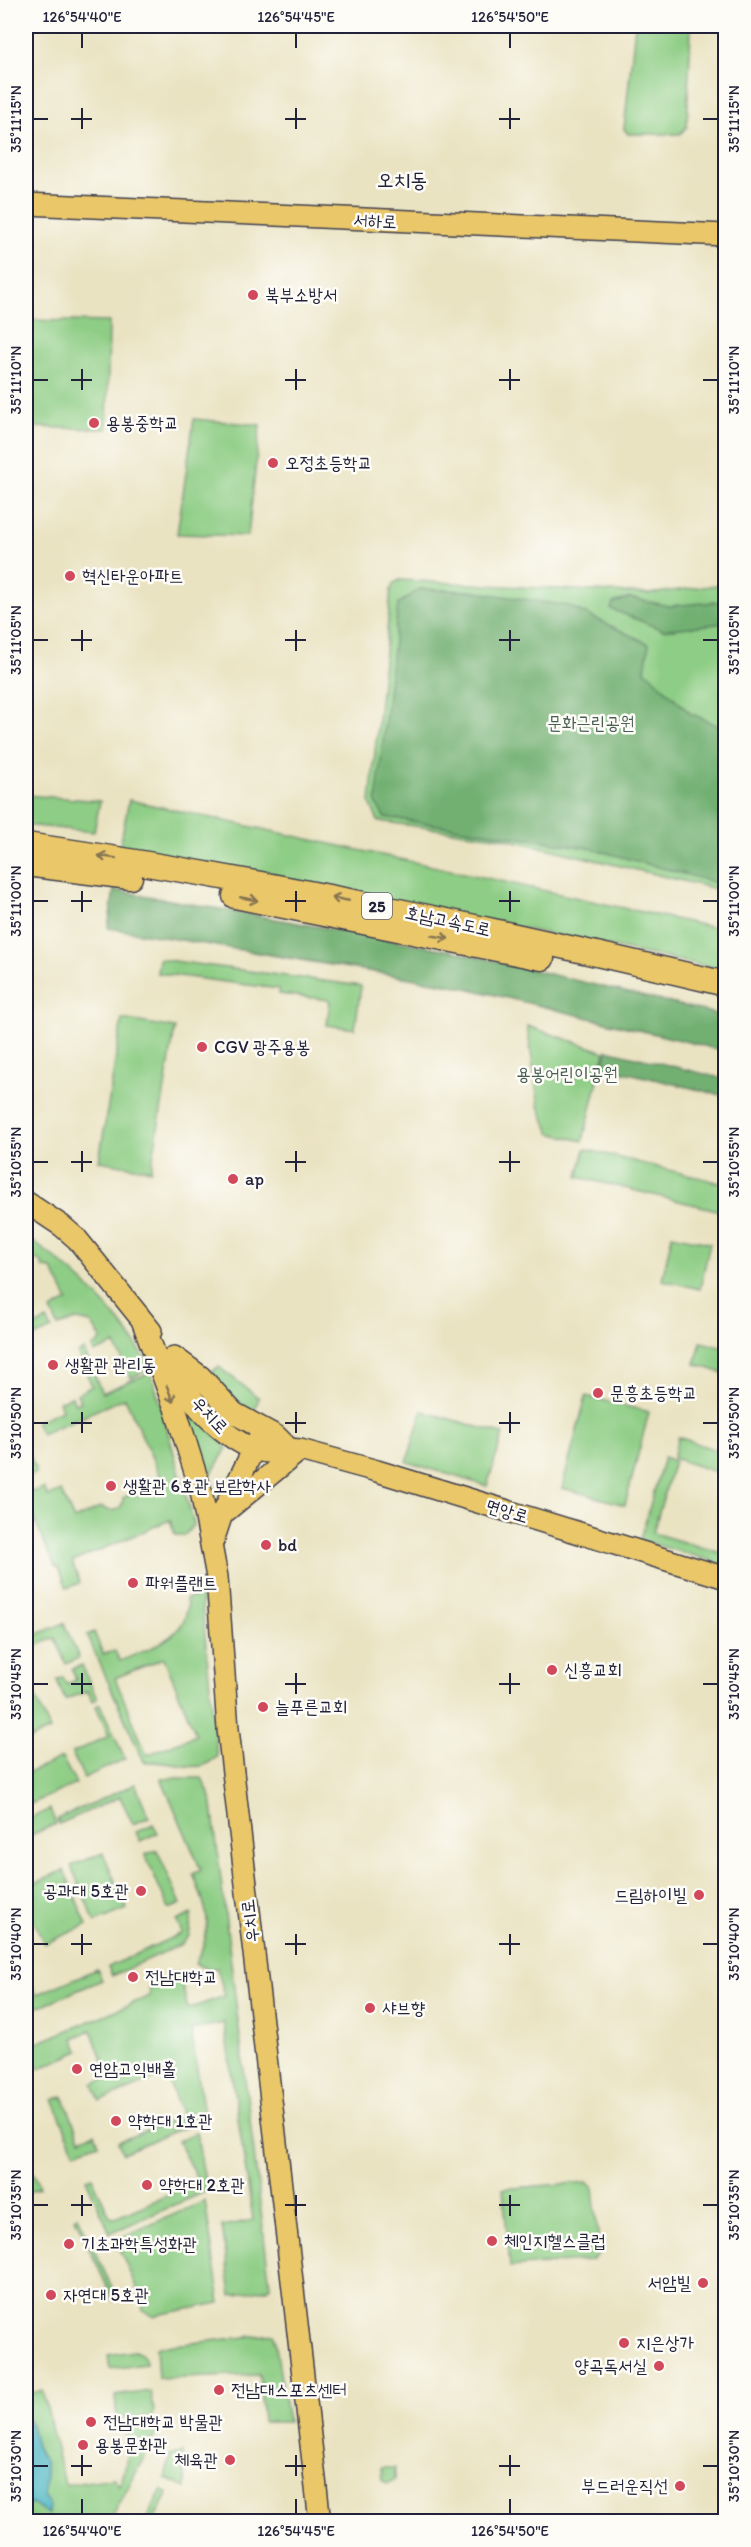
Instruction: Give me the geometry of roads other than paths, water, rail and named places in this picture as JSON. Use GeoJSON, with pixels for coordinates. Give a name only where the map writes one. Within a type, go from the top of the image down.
{"type":"FeatureCollection","features":[{"type":"Feature","properties":{"kind":"highway","name":"호남고속도로"},"geometry":{"type":"LineString","coordinates":[[26,845],[139,861],[331,897],[503,932],[726,984]]}},
{"type":"Feature","properties":{"kind":"highway","name":"호남고속도로"},"geometry":{"type":"LineString","coordinates":[[26,864],[146,879],[285,905],[520,953],[726,1000]]}},
{"type":"Feature","properties":{"kind":"main road","name":"서하로"},"geometry":{"type":"LineString","coordinates":[[26,204],[726,235]]}},
{"type":"Feature","properties":{"kind":"main road","name":"우치로"},"geometry":{"type":"LineString","coordinates":[[26,1202],[77,1239],[177,1361],[187,1389],[220,1428],[258,1440],[222,1515],[212,1544],[217,1577],[228,1729],[320,2522]]}},
{"type":"Feature","properties":{"kind":"main road"},"geometry":{"type":"LineString","coordinates":[[142,1320],[189,1451],[201,1491],[212,1544]]}},
{"type":"Feature","properties":{"kind":"main road","name":"면앙로"},"geometry":{"type":"LineString","coordinates":[[258,1440],[269,1452],[294,1449],[726,1578]]}},
{"type":"Feature","properties":{"kind":"main road"},"geometry":{"type":"LineString","coordinates":[[222,1515],[294,1449]]}},
{"type":"Feature","properties":{"kind":"water"},"geometry":{"type":"Polygon","coordinates":[[[26,2418],[32,2427],[37,2450],[45,2461],[44,2496],[49,2503],[48,2514],[30,2503],[26,2513],[26,2418]]]}},
{"type":"Feature","properties":{"kind":"place","name":"북부소방서"},"geometry":{"type":"Point","coordinates":[253,295]}},
{"type":"Feature","properties":{"kind":"place","name":"용봉중학교"},"geometry":{"type":"Point","coordinates":[94,423]}},
{"type":"Feature","properties":{"kind":"place","name":"오정초등학교"},"geometry":{"type":"Point","coordinates":[273,463]}},
{"type":"Feature","properties":{"kind":"place","name":"혁신타운아파트"},"geometry":{"type":"Point","coordinates":[70,576]}},
{"type":"Feature","properties":{"kind":"place","name":"CGV 광주용봉"},"geometry":{"type":"Point","coordinates":[202,1047]}},
{"type":"Feature","properties":{"kind":"place","name":"ap"},"geometry":{"type":"Point","coordinates":[233,1179]}},
{"type":"Feature","properties":{"kind":"place","name":"생활관 관리동"},"geometry":{"type":"Point","coordinates":[53,1365]}},
{"type":"Feature","properties":{"kind":"place","name":"문흥초등학교"},"geometry":{"type":"Point","coordinates":[598,1393]}},
{"type":"Feature","properties":{"kind":"place","name":"생활관 6호관 보람학사"},"geometry":{"type":"Point","coordinates":[111,1486]}},
{"type":"Feature","properties":{"kind":"place","name":"bd"},"geometry":{"type":"Point","coordinates":[266,1545]}},
{"type":"Feature","properties":{"kind":"place","name":"파워플랜트"},"geometry":{"type":"Point","coordinates":[133,1583]}},
{"type":"Feature","properties":{"kind":"place","name":"신흥교회"},"geometry":{"type":"Point","coordinates":[552,1670]}},
{"type":"Feature","properties":{"kind":"place","name":"늘푸른교회"},"geometry":{"type":"Point","coordinates":[263,1707]}},
{"type":"Feature","properties":{"kind":"place","name":"공과대 5호관"},"geometry":{"type":"Point","coordinates":[141,1891]}},
{"type":"Feature","properties":{"kind":"place","name":"드림하이빌"},"geometry":{"type":"Point","coordinates":[699,1895]}},
{"type":"Feature","properties":{"kind":"place","name":"전남대학교"},"geometry":{"type":"Point","coordinates":[133,1977]}},
{"type":"Feature","properties":{"kind":"place","name":"샤브향"},"geometry":{"type":"Point","coordinates":[370,2008]}},
{"type":"Feature","properties":{"kind":"place","name":"연암고익배홀"},"geometry":{"type":"Point","coordinates":[77,2069]}},
{"type":"Feature","properties":{"kind":"place","name":"약학대 1호관"},"geometry":{"type":"Point","coordinates":[116,2121]}},
{"type":"Feature","properties":{"kind":"place","name":"약학대 2호관"},"geometry":{"type":"Point","coordinates":[147,2185]}},
{"type":"Feature","properties":{"kind":"place","name":"체인지헬스클럽"},"geometry":{"type":"Point","coordinates":[492,2241]}},
{"type":"Feature","properties":{"kind":"place","name":"기초과학특성화관"},"geometry":{"type":"Point","coordinates":[69,2244]}},
{"type":"Feature","properties":{"kind":"place","name":"서암빌"},"geometry":{"type":"Point","coordinates":[703,2283]}},
{"type":"Feature","properties":{"kind":"place","name":"자연대 5호관"},"geometry":{"type":"Point","coordinates":[51,2295]}},
{"type":"Feature","properties":{"kind":"place","name":"지은상가"},"geometry":{"type":"Point","coordinates":[624,2343]}},
{"type":"Feature","properties":{"kind":"place","name":"양곡독서실"},"geometry":{"type":"Point","coordinates":[659,2366]}},
{"type":"Feature","properties":{"kind":"place","name":"전남대스포츠센터"},"geometry":{"type":"Point","coordinates":[219,2390]}},
{"type":"Feature","properties":{"kind":"place","name":"전남대학교 박물관"},"geometry":{"type":"Point","coordinates":[91,2422]}},
{"type":"Feature","properties":{"kind":"place","name":"용봉문화관"},"geometry":{"type":"Point","coordinates":[83,2445]}},
{"type":"Feature","properties":{"kind":"place","name":"체육관"},"geometry":{"type":"Point","coordinates":[230,2460]}},
{"type":"Feature","properties":{"kind":"place","name":"부드러운직선"},"geometry":{"type":"Point","coordinates":[680,2486]}},
{"type":"Feature","properties":{"kind":"district","name":"오치동"},"geometry":{"type":"Point","coordinates":[402,180]}},
{"type":"Feature","properties":{"kind":"park label","name":"문화근린공원"},"geometry":{"type":"Point","coordinates":[591,723]}},
{"type":"Feature","properties":{"kind":"park label","name":"용봉어린이공원"},"geometry":{"type":"Point","coordinates":[567,1074]}}]}
